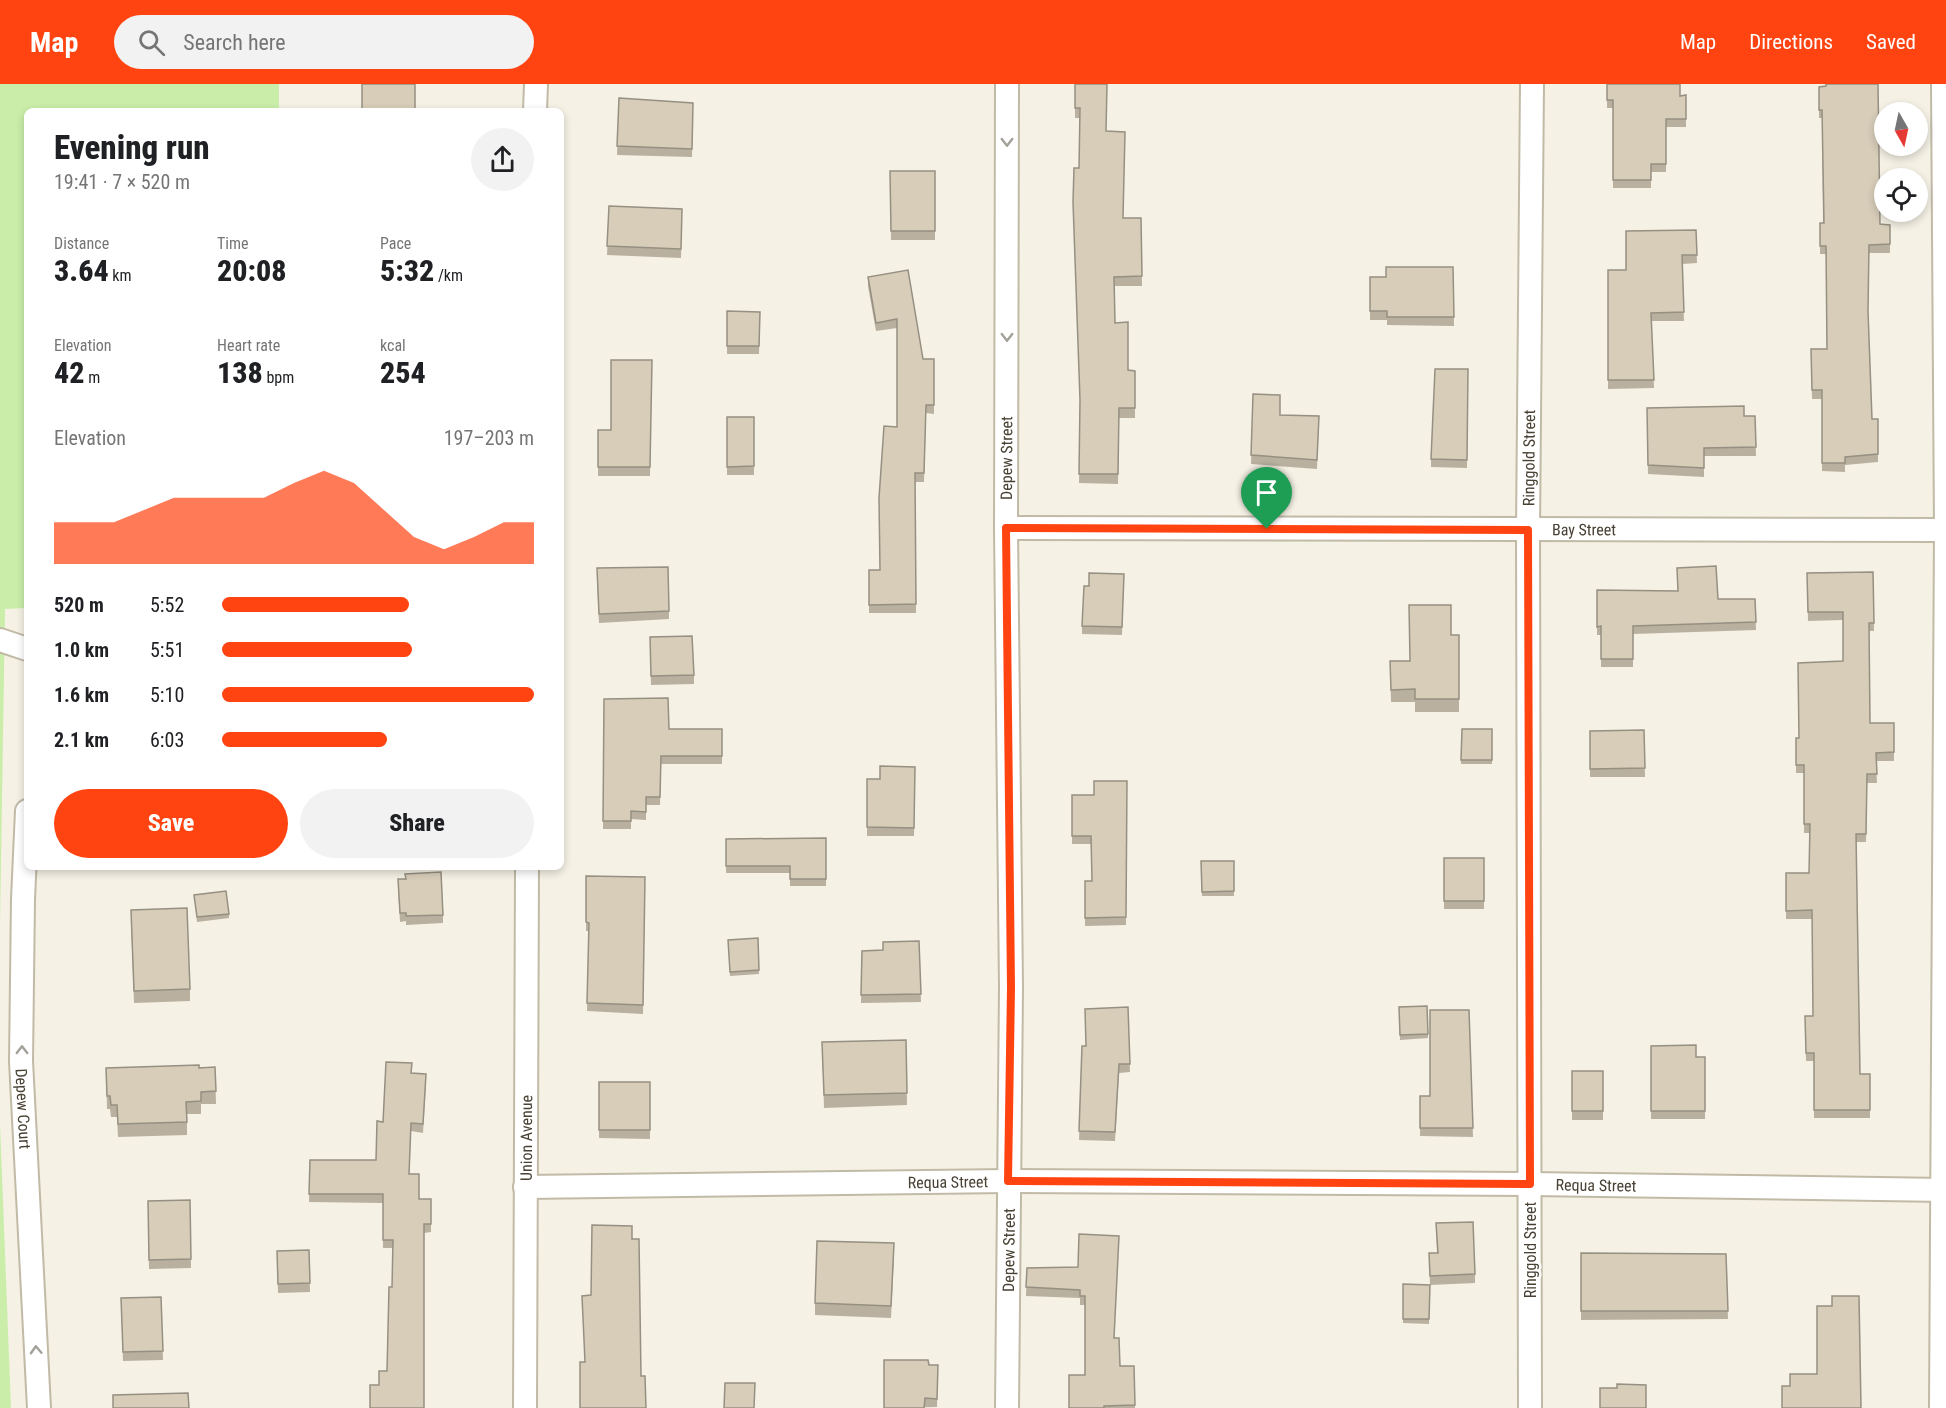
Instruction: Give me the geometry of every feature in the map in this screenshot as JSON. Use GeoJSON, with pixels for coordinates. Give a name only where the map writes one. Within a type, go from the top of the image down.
{"type":"FeatureCollection","features":[{"type":"Feature","properties":{"kind":"street"},"geometry":{"type":"LineString","coordinates":[[535,108],[536,84]]}},
{"type":"Feature","properties":{"kind":"street","name":"Depew Street"},"geometry":{"type":"LineString","coordinates":[[1007,84],[1006,528],[1011,976],[1007,1408]]}},
{"type":"Feature","properties":{"kind":"street","name":"Ringgold Street"},"geometry":{"type":"LineString","coordinates":[[1530,1408],[1528,530],[1532,84]]}},
{"type":"Feature","properties":{"kind":"street"},"geometry":{"type":"LineString","coordinates":[[1941,1408],[1946,530],[1943,84]]}},
{"type":"Feature","properties":{"kind":"street","name":"Bay Street"},"geometry":{"type":"LineString","coordinates":[[1006,528],[1946,530]]}},
{"type":"Feature","properties":{"kind":"street"},"geometry":{"type":"LineString","coordinates":[[0,640],[24,649]]}},
{"type":"Feature","properties":{"kind":"street","name":"Depew Court"},"geometry":{"type":"LineString","coordinates":[[24,864],[21,1061],[39,1408]]}},
{"type":"Feature","properties":{"kind":"street","name":"Union Avenue"},"geometry":{"type":"LineString","coordinates":[[525,1408],[527,870]]}},
{"type":"Feature","properties":{"kind":"street","name":"Requa Street"},"geometry":{"type":"LineString","coordinates":[[525,1187],[1008,1181],[1530,1184],[1944,1190]]}},
{"type":"Feature","properties":{"kind":"green space"},"geometry":{"type":"Polygon","coordinates":[[[0,84],[279,84],[279,108],[24,108],[24,608],[5,609],[0,926],[0,84]]]}},
{"type":"Feature","properties":{"kind":"green space"},"geometry":{"type":"Polygon","coordinates":[[[0,1124],[11,1408],[0,1408],[0,1124]]]}},
{"type":"Feature","properties":{"kind":"building"},"geometry":{"type":"Polygon","coordinates":[[[362,84],[415,84],[415,108],[362,108],[362,84]]]}},
{"type":"Feature","properties":{"kind":"building"},"geometry":{"type":"Polygon","coordinates":[[[1075,84],[1107,84],[1106,131],[1125,132],[1123,218],[1141,218],[1142,276],[1114,277],[1115,323],[1128,322],[1128,370],[1135,371],[1135,408],[1119,408],[1118,474],[1079,474],[1080,400],[1073,202],[1074,168],[1079,168],[1080,108],[1075,108],[1075,84]]]}},
{"type":"Feature","properties":{"kind":"building"},"geometry":{"type":"Polygon","coordinates":[[[1607,84],[1680,84],[1680,96],[1686,95],[1686,119],[1666,119],[1666,164],[1651,164],[1651,180],[1613,180],[1613,100],[1607,100],[1607,84]]]}},
{"type":"Feature","properties":{"kind":"building"},"geometry":{"type":"Polygon","coordinates":[[[1826,84],[1878,84],[1878,102],[1874,102],[1874,156],[1879,156],[1879,168],[1874,168],[1874,222],[1890,225],[1890,244],[1869,245],[1868,311],[1872,419],[1878,419],[1878,454],[1845,457],[1845,463],[1822,463],[1822,390],[1812,390],[1811,349],[1827,349],[1826,246],[1820,246],[1820,223],[1824,223],[1822,110],[1819,110],[1819,87],[1826,86],[1826,84]]]}},
{"type":"Feature","properties":{"kind":"building"},"geometry":{"type":"Polygon","coordinates":[[[619,98],[693,103],[692,149],[617,146],[619,98]]]}},
{"type":"Feature","properties":{"kind":"building"},"geometry":{"type":"Polygon","coordinates":[[[890,171],[935,171],[935,231],[891,231],[890,171]]]}},
{"type":"Feature","properties":{"kind":"building"},"geometry":{"type":"Polygon","coordinates":[[[609,206],[682,209],[681,249],[607,246],[609,206]]]}},
{"type":"Feature","properties":{"kind":"building"},"geometry":{"type":"Polygon","coordinates":[[[1696,230],[1697,255],[1682,255],[1684,312],[1651,313],[1654,380],[1608,380],[1608,270],[1626,270],[1626,231],[1696,230]]]}},
{"type":"Feature","properties":{"kind":"building"},"geometry":{"type":"Polygon","coordinates":[[[1386,267],[1453,267],[1454,317],[1387,317],[1387,311],[1370,311],[1370,277],[1386,277],[1386,267]]]}},
{"type":"Feature","properties":{"kind":"building"},"geometry":{"type":"Polygon","coordinates":[[[908,270],[923,359],[934,359],[934,405],[926,405],[924,473],[915,473],[916,604],[869,605],[869,570],[880,570],[879,498],[884,426],[897,427],[897,319],[876,323],[868,277],[908,270]]]}},
{"type":"Feature","properties":{"kind":"building"},"geometry":{"type":"Polygon","coordinates":[[[727,311],[760,312],[759,346],[727,346],[727,311]]]}},
{"type":"Feature","properties":{"kind":"building"},"geometry":{"type":"Polygon","coordinates":[[[611,360],[652,360],[650,467],[598,467],[598,430],[611,430],[611,360]]]}},
{"type":"Feature","properties":{"kind":"building"},"geometry":{"type":"Polygon","coordinates":[[[1435,369],[1468,369],[1467,460],[1431,459],[1435,369]]]}},
{"type":"Feature","properties":{"kind":"building"},"geometry":{"type":"Polygon","coordinates":[[[1253,394],[1280,395],[1280,415],[1319,416],[1317,460],[1251,455],[1253,394]]]}},
{"type":"Feature","properties":{"kind":"building"},"geometry":{"type":"Polygon","coordinates":[[[1744,406],[1744,416],[1755,416],[1756,447],[1704,448],[1704,468],[1648,465],[1647,408],[1744,406]]]}},
{"type":"Feature","properties":{"kind":"building"},"geometry":{"type":"Polygon","coordinates":[[[727,417],[754,417],[754,466],[727,467],[727,417]]]}},
{"type":"Feature","properties":{"kind":"building"},"geometry":{"type":"Polygon","coordinates":[[[1716,566],[1718,599],[1755,599],[1756,622],[1633,626],[1633,659],[1601,659],[1601,626],[1597,627],[1597,590],[1678,591],[1677,568],[1716,566]]]}},
{"type":"Feature","properties":{"kind":"building"},"geometry":{"type":"Polygon","coordinates":[[[668,567],[669,611],[599,614],[597,568],[668,567]]]}},
{"type":"Feature","properties":{"kind":"building"},"geometry":{"type":"Polygon","coordinates":[[[1873,572],[1874,623],[1869,623],[1870,723],[1894,723],[1894,752],[1876,753],[1877,774],[1867,774],[1866,834],[1856,834],[1860,1074],[1870,1074],[1870,1110],[1814,1110],[1814,1053],[1806,1053],[1805,1016],[1813,1016],[1812,910],[1786,911],[1786,873],[1809,873],[1810,824],[1804,824],[1804,765],[1796,765],[1796,738],[1799,738],[1798,663],[1843,661],[1843,612],[1808,612],[1807,573],[1873,572]]]}},
{"type":"Feature","properties":{"kind":"building"},"geometry":{"type":"Polygon","coordinates":[[[1089,573],[1124,574],[1122,627],[1082,626],[1084,586],[1089,586],[1089,573]]]}},
{"type":"Feature","properties":{"kind":"building"},"geometry":{"type":"Polygon","coordinates":[[[1409,605],[1451,605],[1451,635],[1459,635],[1459,699],[1415,699],[1415,689],[1391,690],[1390,661],[1410,661],[1409,605]]]}},
{"type":"Feature","properties":{"kind":"building"},"geometry":{"type":"Polygon","coordinates":[[[692,636],[694,675],[651,676],[650,637],[692,636]]]}},
{"type":"Feature","properties":{"kind":"building"},"geometry":{"type":"Polygon","coordinates":[[[668,698],[669,729],[722,729],[722,756],[661,756],[660,797],[646,797],[646,812],[631,811],[631,821],[603,821],[604,699],[668,698]]]}},
{"type":"Feature","properties":{"kind":"building"},"geometry":{"type":"Polygon","coordinates":[[[1462,729],[1492,729],[1492,760],[1461,760],[1462,729]]]}},
{"type":"Feature","properties":{"kind":"building"},"geometry":{"type":"Polygon","coordinates":[[[1644,730],[1645,768],[1590,769],[1590,731],[1644,730]]]}},
{"type":"Feature","properties":{"kind":"building"},"geometry":{"type":"Polygon","coordinates":[[[880,766],[915,767],[914,828],[867,827],[867,779],[880,779],[880,766]]]}},
{"type":"Feature","properties":{"kind":"building"},"geometry":{"type":"Polygon","coordinates":[[[1094,781],[1127,781],[1126,917],[1085,918],[1085,881],[1092,881],[1091,836],[1072,836],[1072,795],[1094,795],[1094,781]]]}},
{"type":"Feature","properties":{"kind":"building"},"geometry":{"type":"Polygon","coordinates":[[[826,838],[826,879],[790,879],[790,866],[726,866],[726,839],[826,838]]]}},
{"type":"Feature","properties":{"kind":"building"},"geometry":{"type":"Polygon","coordinates":[[[1444,858],[1484,858],[1484,901],[1444,901],[1444,858]]]}},
{"type":"Feature","properties":{"kind":"building"},"geometry":{"type":"Polygon","coordinates":[[[1201,861],[1234,861],[1234,891],[1202,892],[1201,861]]]}},
{"type":"Feature","properties":{"kind":"building"},"geometry":{"type":"Polygon","coordinates":[[[441,872],[443,915],[406,916],[406,913],[400,913],[398,879],[406,879],[405,874],[441,872]]]}},
{"type":"Feature","properties":{"kind":"building"},"geometry":{"type":"Polygon","coordinates":[[[586,876],[645,877],[643,1005],[587,1003],[589,923],[586,922],[586,876]]]}},
{"type":"Feature","properties":{"kind":"building"},"geometry":{"type":"Polygon","coordinates":[[[226,891],[229,914],[197,917],[194,895],[226,891]]]}},
{"type":"Feature","properties":{"kind":"building"},"geometry":{"type":"Polygon","coordinates":[[[187,908],[190,989],[134,991],[131,910],[187,908]]]}},
{"type":"Feature","properties":{"kind":"building"},"geometry":{"type":"Polygon","coordinates":[[[758,938],[759,970],[730,972],[728,940],[758,938]]]}},
{"type":"Feature","properties":{"kind":"building"},"geometry":{"type":"Polygon","coordinates":[[[919,941],[921,994],[861,995],[862,951],[883,950],[883,942],[919,941]]]}},
{"type":"Feature","properties":{"kind":"building"},"geometry":{"type":"Polygon","coordinates":[[[1427,1006],[1428,1034],[1400,1035],[1399,1007],[1427,1006]]]}},
{"type":"Feature","properties":{"kind":"building"},"geometry":{"type":"Polygon","coordinates":[[[1128,1007],[1130,1064],[1119,1064],[1115,1132],[1079,1131],[1082,1046],[1086,1046],[1085,1009],[1128,1007]]]}},
{"type":"Feature","properties":{"kind":"building"},"geometry":{"type":"Polygon","coordinates":[[[1430,1010],[1469,1010],[1473,1128],[1420,1128],[1420,1096],[1430,1096],[1430,1010]]]}},
{"type":"Feature","properties":{"kind":"building"},"geometry":{"type":"Polygon","coordinates":[[[906,1040],[907,1093],[824,1095],[822,1042],[906,1040]]]}},
{"type":"Feature","properties":{"kind":"building"},"geometry":{"type":"Polygon","coordinates":[[[1696,1045],[1696,1057],[1705,1057],[1705,1111],[1651,1111],[1651,1046],[1696,1045]]]}},
{"type":"Feature","properties":{"kind":"building"},"geometry":{"type":"Polygon","coordinates":[[[386,1062],[412,1063],[411,1073],[426,1074],[423,1124],[411,1123],[409,1174],[419,1174],[419,1199],[431,1199],[431,1224],[424,1224],[424,1408],[370,1408],[370,1385],[379,1385],[379,1371],[387,1371],[389,1287],[392,1287],[393,1240],[383,1240],[383,1194],[309,1194],[310,1160],[376,1160],[377,1121],[383,1122],[386,1062]]]}},
{"type":"Feature","properties":{"kind":"building"},"geometry":{"type":"Polygon","coordinates":[[[199,1065],[199,1068],[215,1067],[216,1091],[201,1092],[201,1101],[186,1102],[187,1122],[118,1124],[117,1105],[111,1105],[110,1096],[107,1096],[106,1068],[199,1065]]]}},
{"type":"Feature","properties":{"kind":"building"},"geometry":{"type":"Polygon","coordinates":[[[1572,1071],[1603,1071],[1603,1111],[1572,1111],[1572,1071]]]}},
{"type":"Feature","properties":{"kind":"building"},"geometry":{"type":"Polygon","coordinates":[[[599,1082],[650,1082],[650,1130],[599,1130],[599,1082]]]}},
{"type":"Feature","properties":{"kind":"building"},"geometry":{"type":"Polygon","coordinates":[[[190,1200],[191,1259],[149,1260],[148,1201],[190,1200]]]}},
{"type":"Feature","properties":{"kind":"building"},"geometry":{"type":"Polygon","coordinates":[[[1473,1222],[1475,1274],[1430,1276],[1429,1253],[1438,1253],[1436,1223],[1473,1222]]]}},
{"type":"Feature","properties":{"kind":"building"},"geometry":{"type":"Polygon","coordinates":[[[592,1225],[632,1226],[632,1239],[639,1239],[641,1376],[645,1376],[646,1408],[580,1408],[580,1362],[585,1362],[582,1296],[591,1295],[592,1225]]]}},
{"type":"Feature","properties":{"kind":"building"},"geometry":{"type":"Polygon","coordinates":[[[1079,1234],[1119,1236],[1114,1338],[1119,1338],[1120,1366],[1134,1366],[1135,1405],[1069,1408],[1069,1375],[1085,1375],[1085,1296],[1080,1296],[1080,1290],[1026,1287],[1027,1268],[1078,1267],[1079,1234]]]}},
{"type":"Feature","properties":{"kind":"building"},"geometry":{"type":"Polygon","coordinates":[[[817,1241],[894,1243],[891,1306],[815,1303],[817,1241]]]}},
{"type":"Feature","properties":{"kind":"building"},"geometry":{"type":"Polygon","coordinates":[[[309,1250],[310,1283],[278,1284],[277,1251],[309,1250]]]}},
{"type":"Feature","properties":{"kind":"building"},"geometry":{"type":"Polygon","coordinates":[[[1581,1253],[1726,1254],[1728,1311],[1581,1311],[1581,1253]]]}},
{"type":"Feature","properties":{"kind":"building"},"geometry":{"type":"Polygon","coordinates":[[[1403,1284],[1430,1285],[1429,1319],[1403,1319],[1403,1284]]]}},
{"type":"Feature","properties":{"kind":"building"},"geometry":{"type":"Polygon","coordinates":[[[1832,1296],[1859,1296],[1861,1408],[1782,1408],[1782,1386],[1790,1386],[1790,1374],[1817,1374],[1817,1306],[1832,1306],[1832,1296]]]}},
{"type":"Feature","properties":{"kind":"building"},"geometry":{"type":"Polygon","coordinates":[[[161,1297],[163,1351],[123,1352],[121,1298],[161,1297]]]}},
{"type":"Feature","properties":{"kind":"building"},"geometry":{"type":"Polygon","coordinates":[[[884,1360],[928,1360],[929,1365],[938,1365],[937,1399],[925,1398],[924,1408],[884,1408],[884,1360]]]}},
{"type":"Feature","properties":{"kind":"building"},"geometry":{"type":"Polygon","coordinates":[[[725,1383],[755,1383],[754,1408],[724,1408],[725,1383]]]}},
{"type":"Feature","properties":{"kind":"building"},"geometry":{"type":"Polygon","coordinates":[[[1617,1384],[1646,1385],[1646,1408],[1600,1408],[1600,1388],[1617,1388],[1617,1384]]]}},
{"type":"Feature","properties":{"kind":"building"},"geometry":{"type":"Polygon","coordinates":[[[188,1393],[189,1408],[113,1408],[113,1395],[188,1393]]]}},
{"type":"Feature","properties":{"kind":"route"},"geometry":{"type":"LineString","coordinates":[[1006,528],[1267,529],[1528,530],[1530,1184],[1008,1181],[1011,988],[1006,528]]}}]}
